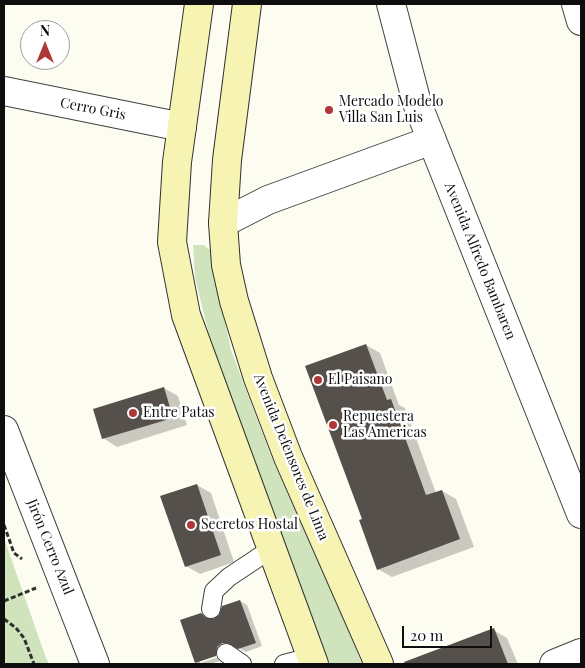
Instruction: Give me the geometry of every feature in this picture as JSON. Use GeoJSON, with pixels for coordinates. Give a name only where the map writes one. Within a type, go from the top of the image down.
{"type":"FeatureCollection","features":[{"type":"Feature","properties":{"kind":"main road"},"geometry":{"type":"LineString","coordinates":[[199,4],[177,162],[172,242],[186,315],[312,661]]}},
{"type":"Feature","properties":{"kind":"main road","name":"Avenida Defensores de Lima"},"geometry":{"type":"LineString","coordinates":[[247,4],[227,160],[223,223],[228,274],[234,301],[258,378],[288,457],[379,664]]}},
{"type":"Feature","properties":{"kind":"street","name":"Avenida Alfredo Bambaren"},"geometry":{"type":"LineString","coordinates":[[392,4],[417,103],[581,514]]}},
{"type":"Feature","properties":{"kind":"street"},"geometry":{"type":"LineString","coordinates":[[576,4],[581,21]]}},
{"type":"Feature","properties":{"kind":"street","name":"Cerro Gris"},"geometry":{"type":"LineString","coordinates":[[4,91],[182,127]]}},
{"type":"Feature","properties":{"kind":"street"},"geometry":{"type":"LineString","coordinates":[[223,223],[268,200],[432,140]]}},
{"type":"Feature","properties":{"kind":"street","name":"Jirón Cerro Azul"},"geometry":{"type":"LineString","coordinates":[[4,430],[95,664]]}},
{"type":"Feature","properties":{"kind":"street"},"geometry":{"type":"LineString","coordinates":[[554,664],[581,653]]}},
{"type":"Feature","properties":{"kind":"lane"},"geometry":{"type":"LineString","coordinates":[[211,610],[214,591],[229,577],[271,549]]}},
{"type":"Feature","properties":{"kind":"lane"},"geometry":{"type":"LineString","coordinates":[[226,653],[242,664]]}},
{"type":"Feature","properties":{"kind":"lane"},"geometry":{"type":"LineString","coordinates":[[284,664],[312,661]]}},
{"type":"Feature","properties":{"kind":"path"},"geometry":{"type":"LineString","coordinates":[[4,619],[16,628],[24,638],[34,664]]}},
{"type":"Feature","properties":{"kind":"green space"},"geometry":{"type":"Polygon","coordinates":[[[193,245],[204,245],[211,251],[231,350],[271,456],[326,577],[362,664],[330,664],[214,354],[195,278],[193,245]]]}},
{"type":"Feature","properties":{"kind":"green space"},"geometry":{"type":"Polygon","coordinates":[[[4,538],[46,658],[49,664],[4,664],[4,538]]]}},
{"type":"Feature","properties":{"kind":"building"},"geometry":{"type":"Polygon","coordinates":[[[366,344],[387,400],[391,399],[426,495],[442,490],[460,539],[377,570],[359,520],[362,519],[305,366],[366,344]]]}},
{"type":"Feature","properties":{"kind":"building","name":"Entre Patas"},"geometry":{"type":"Polygon","coordinates":[[[164,387],[173,418],[102,439],[93,409],[164,387]]]}},
{"type":"Feature","properties":{"kind":"building","name":"Secretos Hostal"},"geometry":{"type":"Polygon","coordinates":[[[197,484],[221,555],[185,567],[160,496],[197,484]]]}},
{"type":"Feature","properties":{"kind":"building"},"geometry":{"type":"Polygon","coordinates":[[[240,600],[256,643],[238,649],[227,643],[222,643],[217,647],[216,656],[195,663],[180,620],[201,613],[205,617],[214,619],[219,615],[222,606],[240,600]]]}},
{"type":"Feature","properties":{"kind":"building"},"geometry":{"type":"Polygon","coordinates":[[[494,628],[508,664],[405,664],[404,662],[494,628]]]}},
{"type":"Feature","properties":{"kind":"place","name":"Mercado Modelo Villa San Luis"},"geometry":{"type":"Point","coordinates":[329,110]}},
{"type":"Feature","properties":{"kind":"place","name":"El Paisano"},"geometry":{"type":"Point","coordinates":[318,380]}},
{"type":"Feature","properties":{"kind":"place","name":"Entre Patas"},"geometry":{"type":"Point","coordinates":[133,413]}},
{"type":"Feature","properties":{"kind":"place","name":"Repuestera Las Americas"},"geometry":{"type":"Point","coordinates":[333,425]}},
{"type":"Feature","properties":{"kind":"place","name":"Secretos Hostal"},"geometry":{"type":"Point","coordinates":[191,525]}}]}
